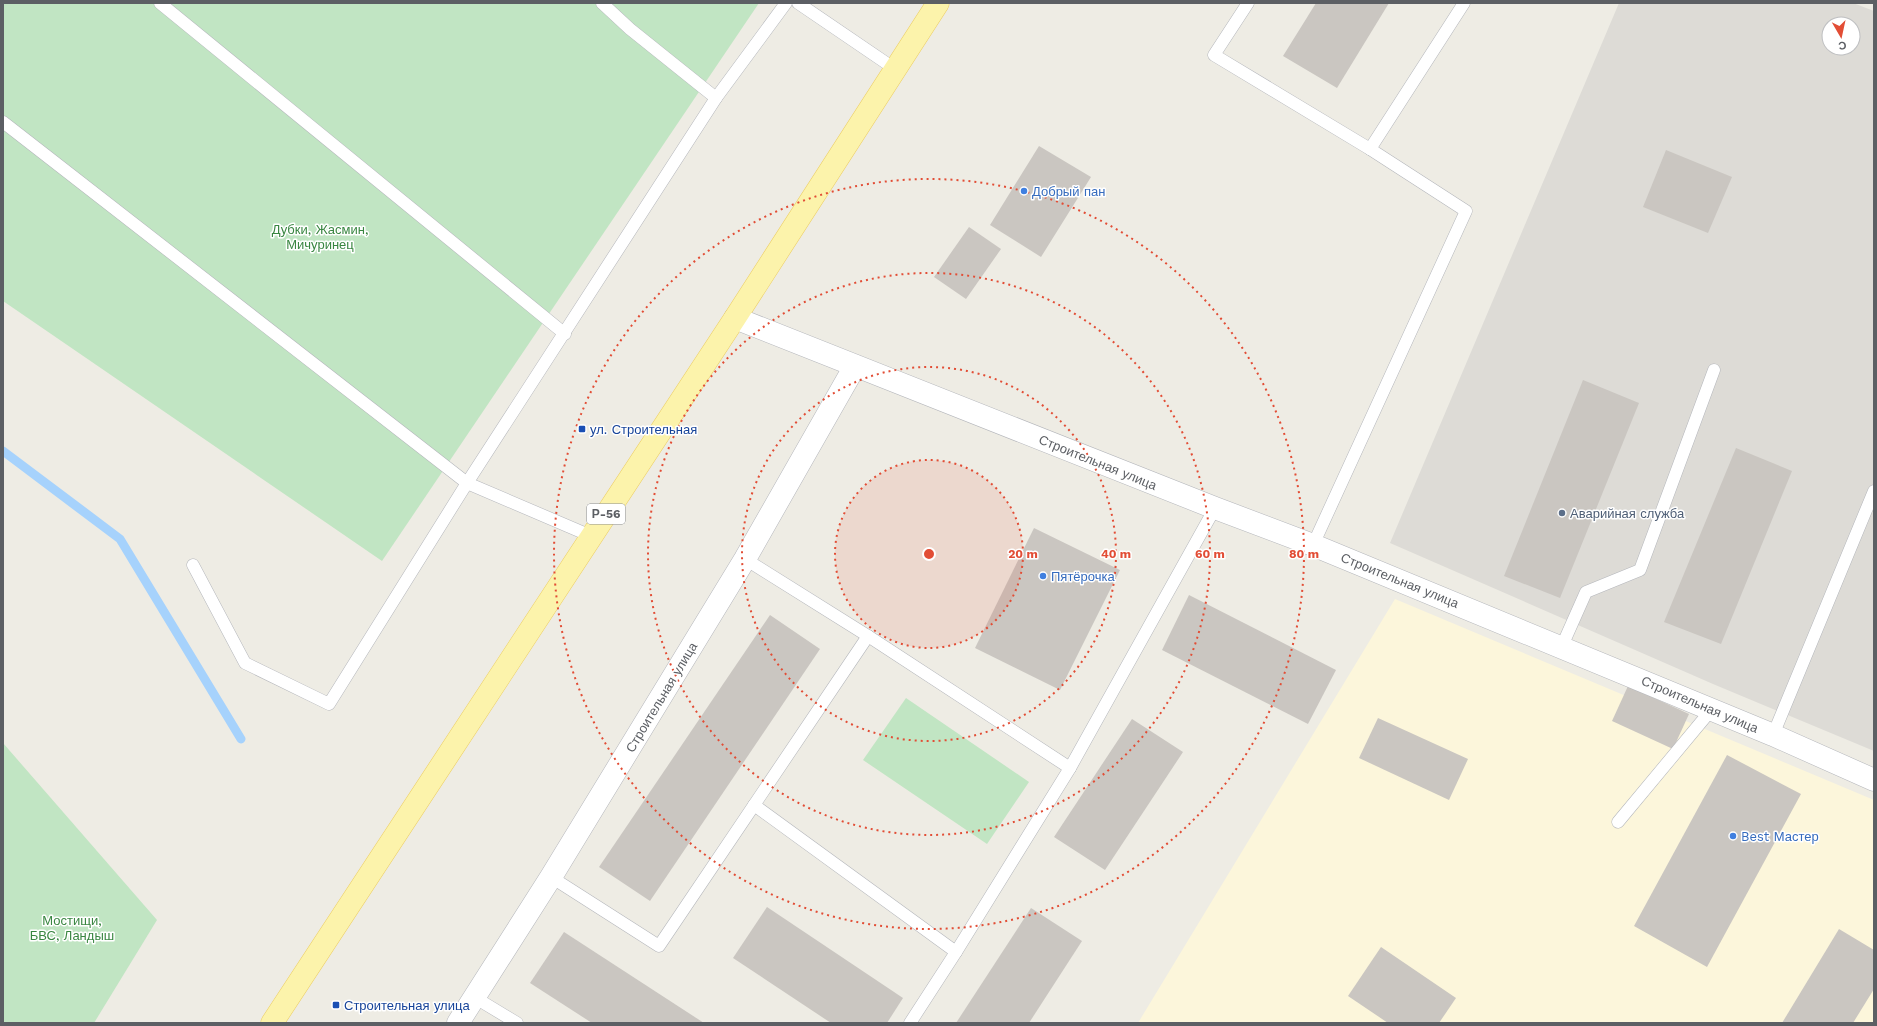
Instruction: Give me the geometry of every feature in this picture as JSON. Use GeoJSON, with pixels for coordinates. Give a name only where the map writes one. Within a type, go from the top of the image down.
{"type":"FeatureCollection","features":[{"type":"Feature","properties":{"kind":"main road","name":"Р-56"},"geometry":{"type":"LineString","coordinates":[[272,1023],[735,318],[938,3]]}},
{"type":"Feature","properties":{"kind":"street","name":"Строительная улица"},"geometry":{"type":"LineString","coordinates":[[735,318],[1215,508],[1313,545],[1562,646],[1873,777]]}},
{"type":"Feature","properties":{"kind":"street","name":"Строительная улица"},"geometry":{"type":"LineString","coordinates":[[458,1023],[551,877],[745,559],[854,366]]}},
{"type":"Feature","properties":{"kind":"lane"},"geometry":{"type":"LineString","coordinates":[[160,3],[565,334]]}},
{"type":"Feature","properties":{"kind":"lane"},"geometry":{"type":"LineString","coordinates":[[602,3],[630,29],[716,98]]}},
{"type":"Feature","properties":{"kind":"lane"},"geometry":{"type":"LineString","coordinates":[[193,565],[245,663],[329,704],[467,483],[565,334],[716,98],[786,3]]}},
{"type":"Feature","properties":{"kind":"lane"},"geometry":{"type":"LineString","coordinates":[[798,3],[896,70]]}},
{"type":"Feature","properties":{"kind":"lane"},"geometry":{"type":"LineString","coordinates":[[1248,3],[1214,55],[1370,149],[1466,211],[1313,545]]}},
{"type":"Feature","properties":{"kind":"lane"},"geometry":{"type":"LineString","coordinates":[[1370,149],[1464,3]]}},
{"type":"Feature","properties":{"kind":"lane"},"geometry":{"type":"LineString","coordinates":[[3,122],[467,483],[591,536]]}},
{"type":"Feature","properties":{"kind":"lane"},"geometry":{"type":"LineString","coordinates":[[1562,646],[1586,592],[1640,570],[1714,370]]}},
{"type":"Feature","properties":{"kind":"lane"},"geometry":{"type":"LineString","coordinates":[[1773,735],[1874,491]]}},
{"type":"Feature","properties":{"kind":"lane"},"geometry":{"type":"LineString","coordinates":[[910,1023],[956,952],[1070,768],[1215,508]]}},
{"type":"Feature","properties":{"kind":"lane"},"geometry":{"type":"LineString","coordinates":[[745,559],[868,636],[1070,768]]}},
{"type":"Feature","properties":{"kind":"lane"},"geometry":{"type":"LineString","coordinates":[[551,877],[658,946],[868,636]]}},
{"type":"Feature","properties":{"kind":"lane"},"geometry":{"type":"LineString","coordinates":[[1618,822],[1712,709]]}},
{"type":"Feature","properties":{"kind":"lane"},"geometry":{"type":"LineString","coordinates":[[754,805],[956,952]]}},
{"type":"Feature","properties":{"kind":"lane"},"geometry":{"type":"LineString","coordinates":[[474,997],[517,1023]]}},
{"type":"Feature","properties":{"kind":"shaded area"},"geometry":{"type":"Polygon","coordinates":[[[1619,3],[1853,3],[1874,11],[1874,751],[1713,684],[1390,543],[1619,3]]]}},
{"type":"Feature","properties":{"kind":"shaded area"},"geometry":{"type":"Polygon","coordinates":[[[1395,599],[1874,800],[1874,1023],[1138,1023],[1395,599]]]}},
{"type":"Feature","properties":{"kind":"green space","name":"Дубки, Жасмин, Мичуринец"},"geometry":{"type":"Polygon","coordinates":[[[3,3],[759,3],[382,561],[3,301],[3,3]]]}},
{"type":"Feature","properties":{"kind":"green space"},"geometry":{"type":"Polygon","coordinates":[[[906,698],[1029,782],[987,844],[863,760],[906,698]]]}},
{"type":"Feature","properties":{"kind":"green space","name":"Мостищи, БВС, Ландыш"},"geometry":{"type":"Polygon","coordinates":[[[3,743],[157,920],[94,1023],[3,1023],[3,743]]]}},
{"type":"Feature","properties":{"kind":"building"},"geometry":{"type":"Polygon","coordinates":[[[1316,3],[1389,3],[1337,88],[1283,56],[1316,3]]]}},
{"type":"Feature","properties":{"kind":"building"},"geometry":{"type":"Polygon","coordinates":[[[1039,146],[1091,177],[1041,257],[990,225],[1039,146]]]}},
{"type":"Feature","properties":{"kind":"building"},"geometry":{"type":"Polygon","coordinates":[[[1666,150],[1732,177],[1708,233],[1643,207],[1666,150]]]}},
{"type":"Feature","properties":{"kind":"building"},"geometry":{"type":"Polygon","coordinates":[[[969,227],[1001,249],[966,299],[934,277],[969,227]]]}},
{"type":"Feature","properties":{"kind":"building"},"geometry":{"type":"Polygon","coordinates":[[[1583,380],[1639,403],[1560,598],[1504,576],[1583,380]]]}},
{"type":"Feature","properties":{"kind":"building"},"geometry":{"type":"Polygon","coordinates":[[[1736,448],[1792,471],[1721,644],[1664,622],[1736,448]]]}},
{"type":"Feature","properties":{"kind":"building"},"geometry":{"type":"Polygon","coordinates":[[[1034,528],[1120,570],[1060,690],[975,648],[1034,528]]]}},
{"type":"Feature","properties":{"kind":"building"},"geometry":{"type":"Polygon","coordinates":[[[1189,595],[1336,670],[1308,724],[1162,650],[1189,595]]]}},
{"type":"Feature","properties":{"kind":"building"},"geometry":{"type":"Polygon","coordinates":[[[770,615],[820,649],[650,901],[599,867],[770,615]]]}},
{"type":"Feature","properties":{"kind":"building"},"geometry":{"type":"Polygon","coordinates":[[[1628,686],[1689,714],[1673,749],[1612,721],[1628,686]]]}},
{"type":"Feature","properties":{"kind":"building"},"geometry":{"type":"Polygon","coordinates":[[[1378,718],[1468,759],[1449,800],[1359,758],[1378,718]]]}},
{"type":"Feature","properties":{"kind":"building"},"geometry":{"type":"Polygon","coordinates":[[[1132,719],[1183,752],[1105,870],[1054,837],[1132,719]]]}},
{"type":"Feature","properties":{"kind":"building"},"geometry":{"type":"Polygon","coordinates":[[[1727,755],[1801,794],[1707,967],[1634,926],[1727,755]]]}},
{"type":"Feature","properties":{"kind":"building"},"geometry":{"type":"Polygon","coordinates":[[[767,907],[903,998],[887,1023],[831,1023],[733,958],[767,907]]]}},
{"type":"Feature","properties":{"kind":"building"},"geometry":{"type":"Polygon","coordinates":[[[1031,908],[1082,941],[1029,1023],[956,1023],[1031,908]]]}},
{"type":"Feature","properties":{"kind":"building"},"geometry":{"type":"Polygon","coordinates":[[[1839,929],[1874,950],[1874,989],[1853,1023],[1782,1023],[1839,929]]]}},
{"type":"Feature","properties":{"kind":"building"},"geometry":{"type":"Polygon","coordinates":[[[564,932],[704,1023],[592,1023],[530,983],[564,932]]]}},
{"type":"Feature","properties":{"kind":"building"},"geometry":{"type":"Polygon","coordinates":[[[1381,947],[1456,998],[1439,1023],[1388,1023],[1348,996],[1381,947]]]}},
{"type":"Feature","properties":{"kind":"waterway"},"geometry":{"type":"LineString","coordinates":[[3,451],[120,539],[241,739]]}},
{"type":"Feature","properties":{"kind":"place","name":"Добрый пан"},"geometry":{"type":"Point","coordinates":[1024,191]}},
{"type":"Feature","properties":{"kind":"place","name":"ул. Строительная"},"geometry":{"type":"Point","coordinates":[582,429]}},
{"type":"Feature","properties":{"kind":"place","name":"Аварийная служба"},"geometry":{"type":"Point","coordinates":[1562,513]}},
{"type":"Feature","properties":{"kind":"place","name":"Пятёрочка"},"geometry":{"type":"Point","coordinates":[1043,576]}},
{"type":"Feature","properties":{"kind":"place","name":"Best Мастер"},"geometry":{"type":"Point","coordinates":[1733,836]}},
{"type":"Feature","properties":{"kind":"place","name":"Строительная улица"},"geometry":{"type":"Point","coordinates":[336,1005]}}]}
